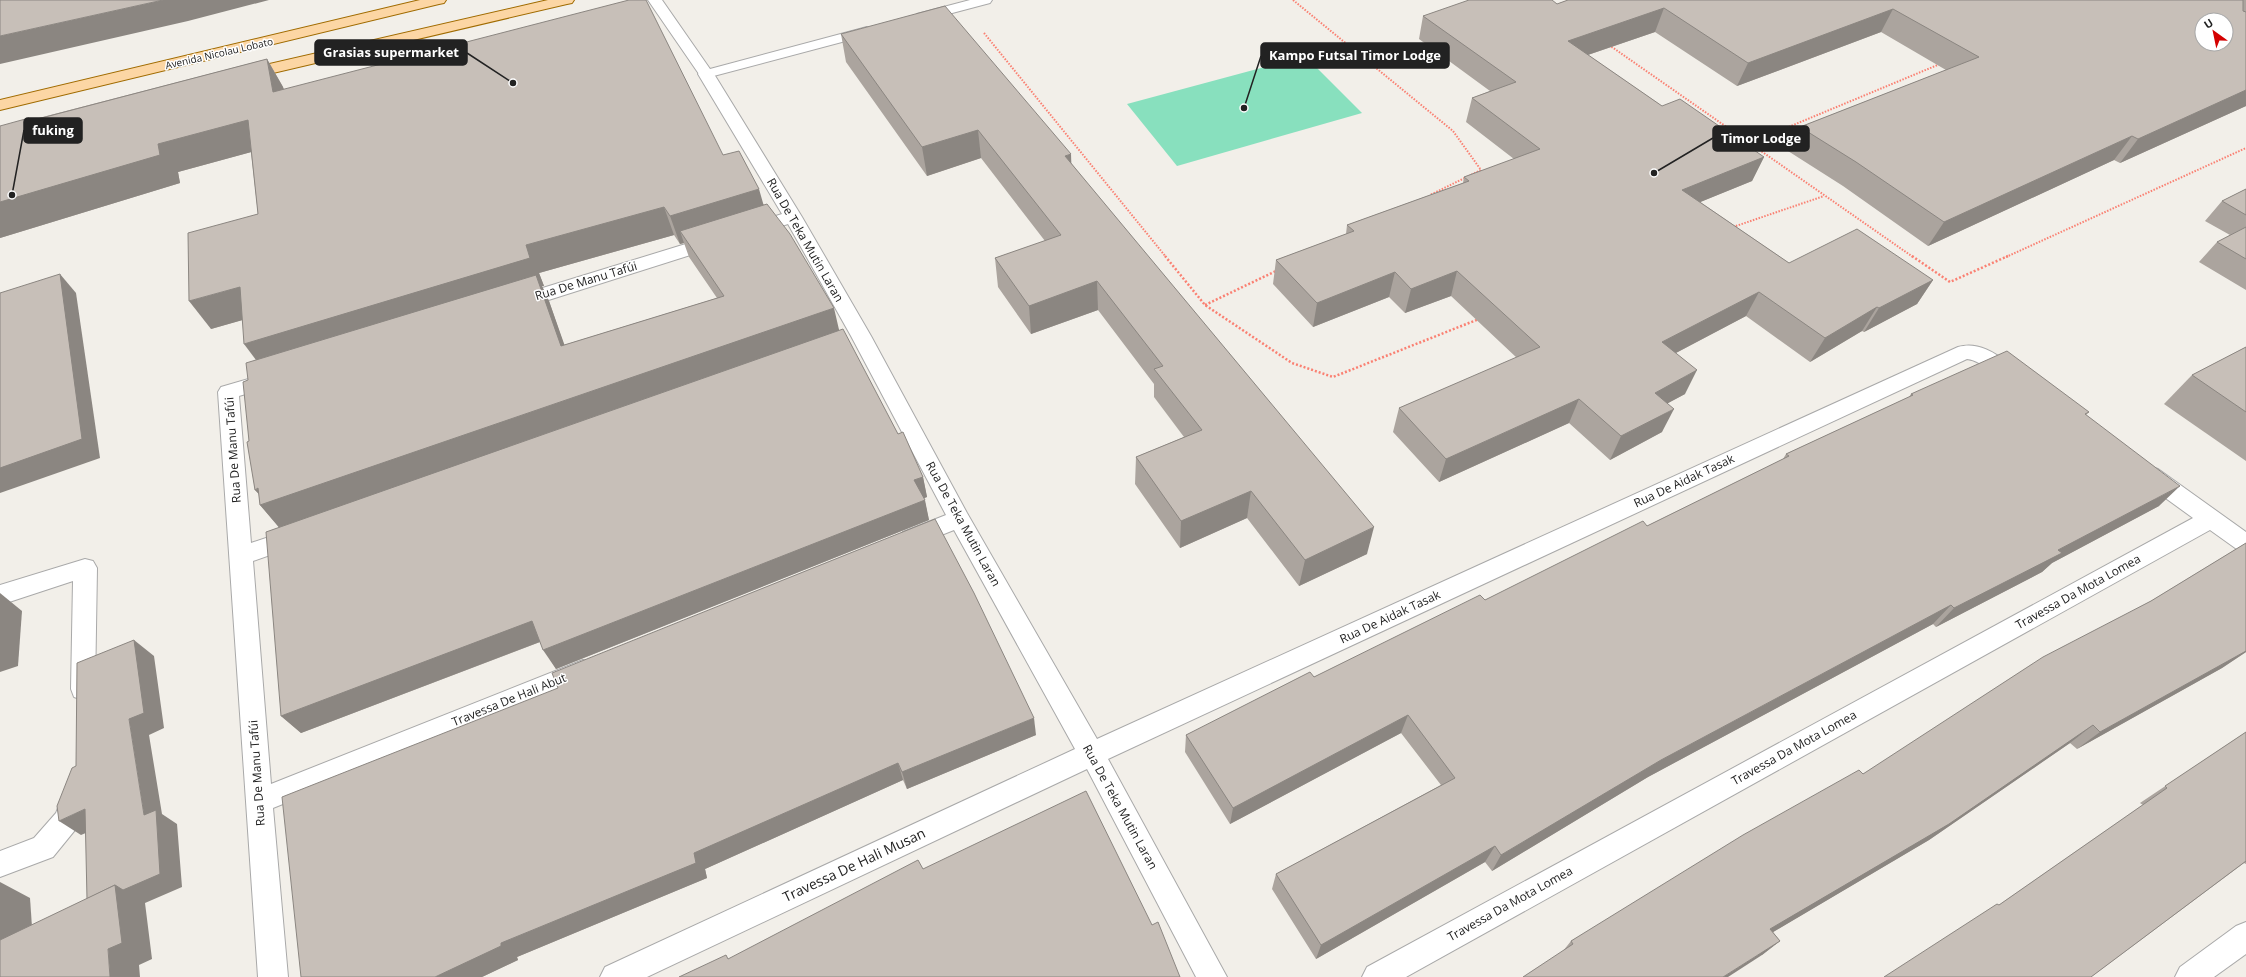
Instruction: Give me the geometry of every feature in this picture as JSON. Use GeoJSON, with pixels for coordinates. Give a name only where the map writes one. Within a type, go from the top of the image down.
{"type":"FeatureCollection","features":[{"type":"Feature","properties":{"kind":"main road","name":"Avenida Nicolau Lobato"},"geometry":{"type":"LineString","coordinates":[[0,105],[439,0]]}},
{"type":"Feature","properties":{"kind":"main road"},"geometry":{"type":"LineString","coordinates":[[225,79],[567,0]]}},
{"type":"Feature","properties":{"kind":"street","name":"Rua De Teka Mutin Laran"},"geometry":{"type":"LineString","coordinates":[[706,74],[793,217],[861,336],[959,519],[1092,754],[1212,977]]}},
{"type":"Feature","properties":{"kind":"street","name":"Rua De Manu Tafúi"},"geometry":{"type":"LineString","coordinates":[[495,309],[793,217]]}},
{"type":"Feature","properties":{"kind":"street"},"geometry":{"type":"LineString","coordinates":[[838,344],[861,336]]}},
{"type":"Feature","properties":{"kind":"street","name":"Rua De Aidak Tasak"},"geometry":{"type":"LineString","coordinates":[[1092,754],[1964,352],[1979,353],[2028,387]]}},
{"type":"Feature","properties":{"kind":"street","name":"Rua De Manu Tafúi"},"geometry":{"type":"LineString","coordinates":[[273,977],[228,392],[289,373]]}},
{"type":"Feature","properties":{"kind":"street"},"geometry":{"type":"LineString","coordinates":[[2135,464],[2246,544]]}},
{"type":"Feature","properties":{"kind":"street"},"geometry":{"type":"LineString","coordinates":[[893,546],[959,519]]}},
{"type":"Feature","properties":{"kind":"street","name":"Travessa Da Mota Lomea"},"geometry":{"type":"LineString","coordinates":[[1377,977],[2211,519]]}},
{"type":"Feature","properties":{"kind":"street"},"geometry":{"type":"LineString","coordinates":[[240,556],[315,530]]}},
{"type":"Feature","properties":{"kind":"street"},"geometry":{"type":"LineString","coordinates":[[0,595],[85,568],[83,711]]}},
{"type":"Feature","properties":{"kind":"street","name":"Travessa De Hali Abut"},"geometry":{"type":"LineString","coordinates":[[259,801],[605,661]]}},
{"type":"Feature","properties":{"kind":"street","name":"Travessa De Hali Musan"},"geometry":{"type":"LineString","coordinates":[[615,977],[1092,754]]}},
{"type":"Feature","properties":{"kind":"street"},"geometry":{"type":"LineString","coordinates":[[0,864],[42,848],[66,821],[82,775]]}},
{"type":"Feature","properties":{"kind":"street"},"geometry":{"type":"LineString","coordinates":[[2190,977],[2246,936]]}},
{"type":"Feature","properties":{"kind":"lane"},"geometry":{"type":"LineString","coordinates":[[655,0],[706,74],[880,28]]}},
{"type":"Feature","properties":{"kind":"lane"},"geometry":{"type":"LineString","coordinates":[[910,20],[985,0]]}},
{"type":"Feature","properties":{"kind":"path"},"geometry":{"type":"LineString","coordinates":[[1293,0],[1453,131],[1481,170]]}},
{"type":"Feature","properties":{"kind":"path"},"geometry":{"type":"LineString","coordinates":[[963,6],[1205,306],[1292,363],[1333,377],[1485,317]]}},
{"type":"Feature","properties":{"kind":"path"},"geometry":{"type":"LineString","coordinates":[[1604,41],[1824,196],[1950,282],[2246,148]]}},
{"type":"Feature","properties":{"kind":"path"},"geometry":{"type":"LineString","coordinates":[[1750,143],[1940,64]]}},
{"type":"Feature","properties":{"kind":"path"},"geometry":{"type":"LineString","coordinates":[[1428,196],[1481,170],[1488,170]]}},
{"type":"Feature","properties":{"kind":"path"},"geometry":{"type":"LineString","coordinates":[[1728,229],[1824,196]]}},
{"type":"Feature","properties":{"kind":"path"},"geometry":{"type":"LineString","coordinates":[[1205,306],[1282,268]]}},
{"type":"Feature","properties":{"kind":"green space"},"geometry":{"type":"Polygon","coordinates":[[[1305,56],[1362,113],[1177,166],[1127,104],[1305,56]]]}},
{"type":"Feature","properties":{"kind":"building"},"geometry":{"type":"Polygon","coordinates":[[[0,0],[163,0],[0,36],[0,0]]]}},
{"type":"Feature","properties":{"kind":"building"},"geometry":{"type":"Polygon","coordinates":[[[629,0],[646,0],[723,155],[739,151],[759,189],[670,216],[664,207],[526,245],[530,258],[244,344],[240,287],[189,301],[188,233],[258,214],[248,120],[158,144],[160,155],[0,202],[0,126],[29,118],[30,121],[267,59],[273,92],[629,0]]]}},
{"type":"Feature","properties":{"kind":"building"},"geometry":{"type":"Polygon","coordinates":[[[1469,0],[1552,0],[1557,4],[1568,0],[2243,0],[2243,11],[2246,12],[2246,90],[2138,139],[2132,136],[1944,222],[1856,162],[1800,127],[1979,57],[1893,9],[1748,63],[1664,8],[1568,41],[1662,106],[1680,99],[1764,157],[1682,190],[1789,263],[1857,229],[1933,280],[1879,308],[1877,307],[1825,338],[1759,292],[1662,342],[1697,370],[1655,393],[1674,409],[1621,436],[1579,399],[1446,459],[1399,408],[1540,347],[1457,271],[1411,289],[1395,272],[1317,303],[1276,260],[1354,231],[1347,225],[1469,181],[1464,177],[1540,149],[1472,98],[1516,82],[1423,16],[1469,0]]]}},
{"type":"Feature","properties":{"kind":"building"},"geometry":{"type":"Polygon","coordinates":[[[945,6],[1071,154],[1065,156],[1374,527],[1305,560],[1251,491],[1181,521],[1136,457],[1202,430],[1154,369],[1163,366],[1097,281],[1029,306],[995,258],[1061,235],[978,130],[922,147],[841,34],[945,6]]]}},
{"type":"Feature","properties":{"kind":"building"},"geometry":{"type":"Polygon","coordinates":[[[2246,189],[2246,215],[2222,201],[2246,189]]]}},
{"type":"Feature","properties":{"kind":"building"},"geometry":{"type":"Polygon","coordinates":[[[767,204],[790,234],[834,308],[260,505],[258,488],[255,490],[247,442],[249,441],[243,382],[248,380],[246,363],[536,275],[561,346],[724,296],[680,231],[767,204]]]}},
{"type":"Feature","properties":{"kind":"building"},"geometry":{"type":"Polygon","coordinates":[[[2246,227],[2246,259],[2217,242],[2246,227]]]}},
{"type":"Feature","properties":{"kind":"building"},"geometry":{"type":"Polygon","coordinates":[[[60,274],[82,439],[0,468],[0,293],[60,274]]]}},
{"type":"Feature","properties":{"kind":"building"},"geometry":{"type":"Polygon","coordinates":[[[843,329],[898,434],[903,432],[923,477],[914,480],[925,500],[543,650],[532,621],[281,716],[266,532],[843,329]]]}},
{"type":"Feature","properties":{"kind":"building"},"geometry":{"type":"Polygon","coordinates":[[[2246,347],[2246,412],[2192,375],[2246,347]]]}},
{"type":"Feature","properties":{"kind":"building"},"geometry":{"type":"Polygon","coordinates":[[[2007,351],[2089,412],[2085,414],[2180,486],[2058,550],[2062,553],[1954,608],[1951,605],[1661,760],[1501,855],[1495,846],[1321,945],[1276,874],[1455,778],[1408,715],[1233,808],[1186,735],[1310,672],[1314,677],[1480,595],[1485,600],[1643,521],[1647,526],[1789,456],[1786,454],[1913,395],[1911,394],[2007,351]]]}},
{"type":"Feature","properties":{"kind":"building"},"geometry":{"type":"Polygon","coordinates":[[[935,519],[974,593],[1034,718],[902,772],[898,763],[694,853],[696,863],[501,943],[501,946],[435,977],[301,977],[282,797],[558,688],[552,673],[935,519]]]}},
{"type":"Feature","properties":{"kind":"building"},"geometry":{"type":"Polygon","coordinates":[[[2246,543],[2246,651],[2100,732],[2093,725],[1949,824],[1770,929],[1780,941],[1723,977],[1523,977],[1573,944],[1571,941],[1743,835],[1859,770],[1863,774],[2043,657],[2151,601],[2246,543]]]}},
{"type":"Feature","properties":{"kind":"building"},"geometry":{"type":"Polygon","coordinates":[[[134,640],[144,713],[129,719],[144,815],[156,810],[160,874],[123,890],[115,885],[87,899],[85,809],[59,821],[57,806],[72,768],[76,766],[77,663],[134,640]]]}},
{"type":"Feature","properties":{"kind":"building"},"geometry":{"type":"Polygon","coordinates":[[[2246,732],[2246,861],[2091,977],[1884,977],[1997,904],[1999,905],[2167,788],[2165,786],[2246,732]]]}},
{"type":"Feature","properties":{"kind":"building"},"geometry":{"type":"Polygon","coordinates":[[[1086,791],[1152,925],[1158,922],[1180,977],[679,977],[726,955],[728,959],[918,860],[923,869],[1086,791]]]}},
{"type":"Feature","properties":{"kind":"building"},"geometry":{"type":"Polygon","coordinates":[[[115,885],[122,943],[108,949],[110,977],[0,977],[0,940],[115,885]]]}},
{"type":"Feature","properties":{"kind":"place","name":"Grasias supermarket"},"geometry":{"type":"Point","coordinates":[513,83]}},
{"type":"Feature","properties":{"kind":"place","name":"Kampo Futsal Timor Lodge"},"geometry":{"type":"Point","coordinates":[1244,108]}},
{"type":"Feature","properties":{"kind":"place","name":"Timor Lodge"},"geometry":{"type":"Point","coordinates":[1654,173]}},
{"type":"Feature","properties":{"kind":"place","name":"fuking"},"geometry":{"type":"Point","coordinates":[12,195]}}]}
